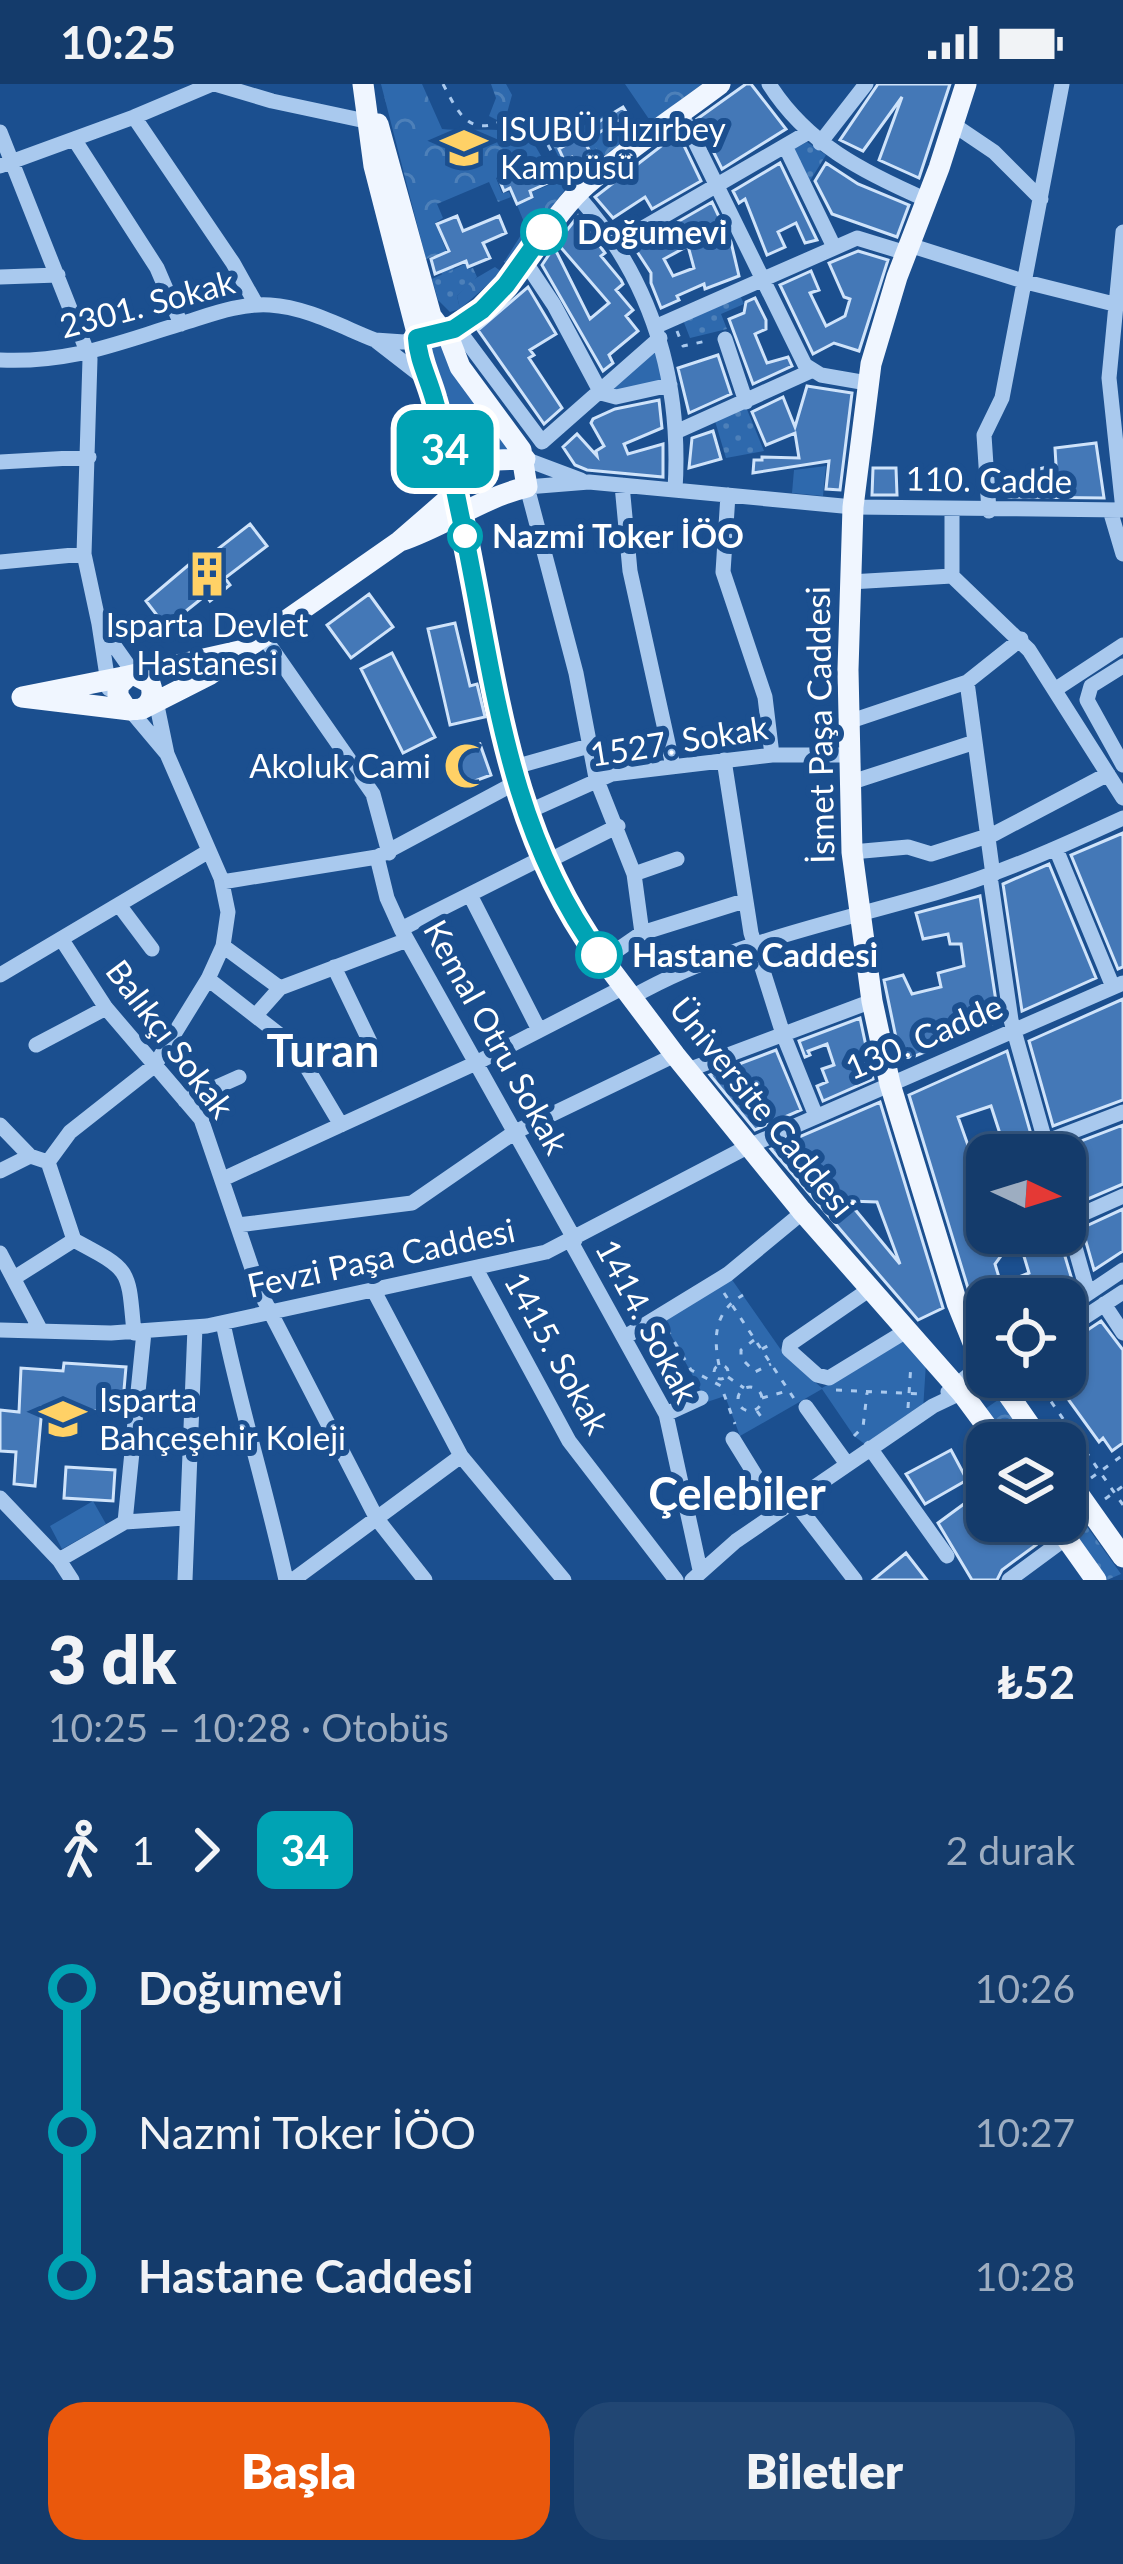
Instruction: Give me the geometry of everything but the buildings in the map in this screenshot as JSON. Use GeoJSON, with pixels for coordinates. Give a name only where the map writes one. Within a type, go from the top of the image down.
{"type":"FeatureCollection","features":[{"type":"Feature","properties":{"kind":"main road","name":"Üniversite Caddesi"},"geometry":{"type":"LineString","coordinates":[[363,84],[418,357],[429,384],[460,514],[513,776],[543,861],[565,905],[603,960],[682,1062],[909,1341],[959,1389],[983,1422]]}},
{"type":"Feature","properties":{"kind":"main road"},"geometry":{"type":"LineString","coordinates":[[417,338],[457,332],[498,294],[574,191],[720,84]]}},
{"type":"Feature","properties":{"kind":"main road","name":"İsmet Paşa Caddesi"},"geometry":{"type":"LineString","coordinates":[[966,84],[867,383],[854,507],[848,722],[852,852],[872,1000],[890,1084],[966,1329]]}},
{"type":"Feature","properties":{"kind":"main road","name":"Üniversite Caddesi"},"geometry":{"type":"LineString","coordinates":[[372,122],[429,311],[457,332],[460,367],[525,459]]}},
{"type":"Feature","properties":{"kind":"main road"},"geometry":{"type":"LineString","coordinates":[[11,697],[134,693],[208,675],[400,541],[446,501],[465,474],[486,463],[525,459],[527,487],[483,501],[445,525],[400,541]]}},
{"type":"Feature","properties":{"kind":"main road"},"geometry":{"type":"LineString","coordinates":[[11,697],[134,693],[244,650]]}},
{"type":"Feature","properties":{"kind":"main road"},"geometry":{"type":"LineString","coordinates":[[1086,1497],[1123,1557]]}},
{"type":"Feature","properties":{"kind":"main road"},"geometry":{"type":"LineString","coordinates":[[1069,1542],[1096,1580]]}},
{"type":"Feature","properties":{"kind":"street"},"geometry":{"type":"LineString","coordinates":[[6,164],[213,84],[372,122]]}},
{"type":"Feature","properties":{"kind":"street"},"geometry":{"type":"LineString","coordinates":[[769,84],[813,138],[859,168],[927,200]]}},
{"type":"Feature","properties":{"kind":"street"},"geometry":{"type":"LineString","coordinates":[[617,243],[786,148],[813,138],[866,84]]}},
{"type":"Feature","properties":{"kind":"street"},"geometry":{"type":"LineString","coordinates":[[989,511],[984,429],[1002,398],[1062,84]]}},
{"type":"Feature","properties":{"kind":"street"},"geometry":{"type":"LineString","coordinates":[[681,113],[811,371]]}},
{"type":"Feature","properties":{"kind":"street"},"geometry":{"type":"LineString","coordinates":[[134,117],[256,304]]}},
{"type":"Feature","properties":{"kind":"street"},"geometry":{"type":"LineString","coordinates":[[954,125],[994,152],[1041,199]]}},
{"type":"Feature","properties":{"kind":"street"},"geometry":{"type":"LineString","coordinates":[[0,132],[6,164],[88,352],[92,381],[84,554],[99,624],[167,754]]}},
{"type":"Feature","properties":{"kind":"street"},"geometry":{"type":"LineString","coordinates":[[74,139],[157,268],[181,324]]}},
{"type":"Feature","properties":{"kind":"street"},"geometry":{"type":"LineString","coordinates":[[786,148],[834,247]]}},
{"type":"Feature","properties":{"kind":"street"},"geometry":{"type":"LineString","coordinates":[[574,191],[617,243],[659,332],[678,431],[675,490]]}},
{"type":"Feature","properties":{"kind":"street"},"geometry":{"type":"LineString","coordinates":[[1123,232],[1116,398],[1117,510],[1123,554]]}},
{"type":"Feature","properties":{"kind":"street"},"geometry":{"type":"LineString","coordinates":[[457,332],[544,442],[601,393],[659,332],[762,276],[864,238],[1026,282],[1117,299]]}},
{"type":"Feature","properties":{"kind":"street"},"geometry":{"type":"LineString","coordinates":[[524,260],[601,393],[616,397],[670,385]]}},
{"type":"Feature","properties":{"kind":"street"},"geometry":{"type":"LineString","coordinates":[[0,278],[58,275]]}},
{"type":"Feature","properties":{"kind":"street","name":"2301. Sokak"},"geometry":{"type":"LineString","coordinates":[[0,360],[55,361],[256,304],[291,308],[375,340],[414,367],[429,384]]}},
{"type":"Feature","properties":{"kind":"street","name":"2301. Sokak"},"geometry":{"type":"LineString","coordinates":[[375,340],[417,338]]}},
{"type":"Feature","properties":{"kind":"street"},"geometry":{"type":"LineString","coordinates":[[725,339],[746,401]]}},
{"type":"Feature","properties":{"kind":"street"},"geometry":{"type":"LineString","coordinates":[[678,431],[811,371],[867,383]]}},
{"type":"Feature","properties":{"kind":"street"},"geometry":{"type":"LineString","coordinates":[[0,462],[89,457]]}},
{"type":"Feature","properties":{"kind":"street"},"geometry":{"type":"LineString","coordinates":[[525,459],[589,482]]}},
{"type":"Feature","properties":{"kind":"street"},"geometry":{"type":"LineString","coordinates":[[589,482],[527,487],[570,651],[596,778],[634,874],[642,933]]}},
{"type":"Feature","properties":{"kind":"street","name":"110. Cadde"},"geometry":{"type":"LineString","coordinates":[[589,482],[854,507],[1117,510]]}},
{"type":"Feature","properties":{"kind":"street"},"geometry":{"type":"LineString","coordinates":[[622,485],[630,571],[674,766]]}},
{"type":"Feature","properties":{"kind":"street"},"geometry":{"type":"LineString","coordinates":[[728,495],[723,572],[765,697],[772,755]]}},
{"type":"Feature","properties":{"kind":"street"},"geometry":{"type":"LineString","coordinates":[[952,511],[952,577]]}},
{"type":"Feature","properties":{"kind":"street"},"geometry":{"type":"LineString","coordinates":[[0,562],[84,554]]}},
{"type":"Feature","properties":{"kind":"street"},"geometry":{"type":"LineString","coordinates":[[850,582],[952,577],[1021,640],[1116,770]]}},
{"type":"Feature","properties":{"kind":"street"},"geometry":{"type":"LineString","coordinates":[[48,1162],[70,1132],[155,1065],[208,979],[223,946],[227,912],[222,882],[167,754],[99,624]]}},
{"type":"Feature","properties":{"kind":"street","name":"Kemal Otru Sokak"},"geometry":{"type":"LineString","coordinates":[[263,636],[373,794],[387,898],[573,1241]]}},
{"type":"Feature","properties":{"kind":"street"},"geometry":{"type":"LineString","coordinates":[[848,722],[967,682],[1021,640]]}},
{"type":"Feature","properties":{"kind":"street"},"geometry":{"type":"LineString","coordinates":[[1056,689],[1123,645]]}},
{"type":"Feature","properties":{"kind":"street"},"geometry":{"type":"LineString","coordinates":[[1123,666],[1091,686],[1087,700],[1123,798]]}},
{"type":"Feature","properties":{"kind":"street"},"geometry":{"type":"LineString","coordinates":[[967,682],[1013,1032],[1043,1134]]}},
{"type":"Feature","properties":{"kind":"street"},"geometry":{"type":"LineString","coordinates":[[850,783],[975,742]]}},
{"type":"Feature","properties":{"kind":"street"},"geometry":{"type":"LineString","coordinates":[[222,882],[383,855],[513,776],[589,746]]}},
{"type":"Feature","properties":{"kind":"street","name":"1527. Sokak"},"geometry":{"type":"LineString","coordinates":[[525,813],[596,778],[772,755],[849,755]]}},
{"type":"Feature","properties":{"kind":"street"},"geometry":{"type":"LineString","coordinates":[[724,760],[754,945],[816,1116]]}},
{"type":"Feature","properties":{"kind":"street"},"geometry":{"type":"LineString","coordinates":[[852,852],[910,848],[932,854],[988,837],[1116,770]]}},
{"type":"Feature","properties":{"kind":"street"},"geometry":{"type":"LineString","coordinates":[[223,1179],[628,992],[754,945],[991,875],[1123,818]]}},
{"type":"Feature","properties":{"kind":"street"},"geometry":{"type":"LineString","coordinates":[[256,1015],[280,988],[404,934],[470,895],[618,826]]}},
{"type":"Feature","properties":{"kind":"street"},"geometry":{"type":"LineString","coordinates":[[1056,849],[1118,985]]}},
{"type":"Feature","properties":{"kind":"street"},"geometry":{"type":"LineString","coordinates":[[0,975],[209,850]]}},
{"type":"Feature","properties":{"kind":"street"},"geometry":{"type":"LineString","coordinates":[[634,874],[677,859]]}},
{"type":"Feature","properties":{"kind":"street"},"geometry":{"type":"LineString","coordinates":[[470,895],[539,1030]]}},
{"type":"Feature","properties":{"kind":"street"},"geometry":{"type":"LineString","coordinates":[[603,960],[642,933],[744,901]]}},
{"type":"Feature","properties":{"kind":"street"},"geometry":{"type":"LineString","coordinates":[[119,905],[152,949]]}},
{"type":"Feature","properties":{"kind":"street","name":"Balıkçı Sokak"},"geometry":{"type":"LineString","coordinates":[[62,940],[106,1008],[208,1131],[270,1313],[377,1519],[425,1580]]}},
{"type":"Feature","properties":{"kind":"street"},"geometry":{"type":"LineString","coordinates":[[223,946],[280,988]]}},
{"type":"Feature","properties":{"kind":"street"},"geometry":{"type":"LineString","coordinates":[[334,967],[370,1042]]}},
{"type":"Feature","properties":{"kind":"street"},"geometry":{"type":"LineString","coordinates":[[208,979],[294,1046],[341,1125]]}},
{"type":"Feature","properties":{"kind":"street","name":"130. Cadde"},"geometry":{"type":"LineString","coordinates":[[749,1146],[1118,985]]}},
{"type":"Feature","properties":{"kind":"street"},"geometry":{"type":"LineString","coordinates":[[238,1225],[412,1203],[515,1132],[682,1062],[783,1034],[872,1000]]}},
{"type":"Feature","properties":{"kind":"street"},"geometry":{"type":"LineString","coordinates":[[36,1045],[106,1008]]}},
{"type":"Feature","properties":{"kind":"street"},"geometry":{"type":"LineString","coordinates":[[185,1101],[238,1077]]}},
{"type":"Feature","properties":{"kind":"street"},"geometry":{"type":"LineString","coordinates":[[1077,1134],[1123,1112]]}},
{"type":"Feature","properties":{"kind":"street"},"geometry":{"type":"LineString","coordinates":[[0,1125],[30,1156],[48,1162]]}},
{"type":"Feature","properties":{"kind":"street","name":"Fevzi Paşa Caddesi"},"geometry":{"type":"LineString","coordinates":[[0,1330],[139,1333],[195,1328],[534,1256],[573,1241],[749,1146]]}},
{"type":"Feature","properties":{"kind":"street"},"geometry":{"type":"LineString","coordinates":[[0,1171],[30,1156]]}},
{"type":"Feature","properties":{"kind":"street"},"geometry":{"type":"LineString","coordinates":[[48,1162],[74,1240],[124,1268],[139,1333],[125,1522]]}},
{"type":"Feature","properties":{"kind":"street"},"geometry":{"type":"LineString","coordinates":[[1086,1210],[1123,1196]]}},
{"type":"Feature","properties":{"kind":"street"},"geometry":{"type":"LineString","coordinates":[[625,1337],[728,1274],[803,1212]]}},
{"type":"Feature","properties":{"kind":"street"},"geometry":{"type":"LineString","coordinates":[[14,1278],[74,1240]]}},
{"type":"Feature","properties":{"kind":"street","name":"1414. Sokak"},"geometry":{"type":"LineString","coordinates":[[573,1241],[666,1414],[696,1575]]}},
{"type":"Feature","properties":{"kind":"street"},"geometry":{"type":"LineString","coordinates":[[0,1253],[41,1331]]}},
{"type":"Feature","properties":{"kind":"street"},"geometry":{"type":"LineString","coordinates":[[1077,1254],[1088,1293],[1123,1270]]}},
{"type":"Feature","properties":{"kind":"street","name":"1415. Sokak"},"geometry":{"type":"LineString","coordinates":[[476,1269],[569,1441],[676,1580]]}},
{"type":"Feature","properties":{"kind":"street"},"geometry":{"type":"LineString","coordinates":[[870,1289],[782,1343],[828,1384],[909,1341]]}},
{"type":"Feature","properties":{"kind":"street"},"geometry":{"type":"LineString","coordinates":[[374,1291],[461,1456],[564,1580]]}},
{"type":"Feature","properties":{"kind":"street"},"geometry":{"type":"LineString","coordinates":[[1086,1316],[1123,1292]]}},
{"type":"Feature","properties":{"kind":"street"},"geometry":{"type":"LineString","coordinates":[[1104,1304],[1123,1333]]}},
{"type":"Feature","properties":{"kind":"street"},"geometry":{"type":"LineString","coordinates":[[223,1323],[243,1418],[261,1468],[289,1580],[461,1456]]}},
{"type":"Feature","properties":{"kind":"street"},"geometry":{"type":"LineString","coordinates":[[185,1580],[195,1328]]}},
{"type":"Feature","properties":{"kind":"street"},"geometry":{"type":"LineString","coordinates":[[696,1575],[907,1424],[928,1400],[966,1384]]}},
{"type":"Feature","properties":{"kind":"street"},"geometry":{"type":"LineString","coordinates":[[666,1414],[701,1398]]}},
{"type":"Feature","properties":{"kind":"street"},"geometry":{"type":"LineString","coordinates":[[806,1407],[847,1464]]}},
{"type":"Feature","properties":{"kind":"street"},"geometry":{"type":"LineString","coordinates":[[736,1438],[778,1512]]}},
{"type":"Feature","properties":{"kind":"street"},"geometry":{"type":"LineString","coordinates":[[871,1448],[947,1556]]}},
{"type":"Feature","properties":{"kind":"street"},"geometry":{"type":"LineString","coordinates":[[0,1498],[72,1580]]}},
{"type":"Feature","properties":{"kind":"street"},"geometry":{"type":"LineString","coordinates":[[794,1501],[855,1580]]}},
{"type":"Feature","properties":{"kind":"street"},"geometry":{"type":"LineString","coordinates":[[59,1560],[125,1522],[185,1518]]}},
{"type":"Feature","properties":{"kind":"street"},"geometry":{"type":"LineString","coordinates":[[1009,1580],[1047,1542]]}},
{"type":"Feature","properties":{"kind":"path"},"geometry":{"type":"LineString","coordinates":[[442,84],[471,125],[491,127],[513,116]]}},
{"type":"Feature","properties":{"kind":"path"},"geometry":{"type":"LineString","coordinates":[[548,145],[574,191]]}},
{"type":"Feature","properties":{"kind":"path"},"geometry":{"type":"LineString","coordinates":[[682,346],[725,339]]}},
{"type":"Feature","properties":{"kind":"path"},"geometry":{"type":"LineString","coordinates":[[717,1281],[788,1390],[806,1407]]}},
{"type":"Feature","properties":{"kind":"path"},"geometry":{"type":"LineString","coordinates":[[736,1438],[714,1371],[719,1365],[716,1327],[731,1302],[743,1295]]}},
{"type":"Feature","properties":{"kind":"path"},"geometry":{"type":"LineString","coordinates":[[661,1317],[692,1370],[717,1380],[727,1376]]}},
{"type":"Feature","properties":{"kind":"path"},"geometry":{"type":"LineString","coordinates":[[755,1339],[741,1350],[741,1358],[755,1372],[771,1364]]}},
{"type":"Feature","properties":{"kind":"path"},"geometry":{"type":"LineString","coordinates":[[907,1424],[909,1341]]}},
{"type":"Feature","properties":{"kind":"path"},"geometry":{"type":"LineString","coordinates":[[762,1349],[782,1343]]}},
{"type":"Feature","properties":{"kind":"path"},"geometry":{"type":"LineString","coordinates":[[719,1365],[726,1367],[741,1358]]}},
{"type":"Feature","properties":{"kind":"path"},"geometry":{"type":"LineString","coordinates":[[726,1367],[727,1376],[744,1388],[757,1389],[762,1398]]}},
{"type":"Feature","properties":{"kind":"path"},"geometry":{"type":"LineString","coordinates":[[828,1384],[928,1400]]}},
{"type":"Feature","properties":{"kind":"path"},"geometry":{"type":"LineString","coordinates":[[744,1388],[739,1405],[756,1409]]}},
{"type":"Feature","properties":{"kind":"path"},"geometry":{"type":"LineString","coordinates":[[756,1409],[762,1398],[788,1390]]}},
{"type":"Feature","properties":{"kind":"path"},"geometry":{"type":"LineString","coordinates":[[854,1436],[863,1427],[867,1392]]}},
{"type":"Feature","properties":{"kind":"path"},"geometry":{"type":"LineString","coordinates":[[1049,1398],[1123,1505]]}},
{"type":"Feature","properties":{"kind":"path"},"geometry":{"type":"LineString","coordinates":[[756,1409],[764,1421]]}},
{"type":"Feature","properties":{"kind":"path"},"geometry":{"type":"LineString","coordinates":[[1086,1476],[1123,1455]]}},
{"type":"Feature","properties":{"kind":"path"},"geometry":{"type":"LineString","coordinates":[[1100,1503],[1123,1486]]}},
{"type":"Feature","properties":{"kind":"green space"},"geometry":{"type":"Polygon","coordinates":[[[381,84],[422,84],[442,129],[529,135],[544,161],[529,167],[524,157],[502,166],[504,174],[496,178],[502,193],[509,192],[511,197],[498,202],[489,182],[437,204],[443,218],[435,223],[454,269],[442,275],[434,256],[426,259],[381,84]]]}},
{"type":"Feature","properties":{"kind":"green space"},"geometry":{"type":"Polygon","coordinates":[[[491,84],[506,84],[512,95],[507,113],[497,120],[489,116],[496,98],[491,84]]]}},
{"type":"Feature","properties":{"kind":"green space"},"geometry":{"type":"Polygon","coordinates":[[[625,84],[702,84],[651,122],[625,84]]]}},
{"type":"Feature","properties":{"kind":"green space"},"geometry":{"type":"Polygon","coordinates":[[[607,114],[619,136],[598,153],[583,126],[607,114]]]}},
{"type":"Feature","properties":{"kind":"green space"},"geometry":{"type":"Polygon","coordinates":[[[631,118],[639,130],[572,183],[550,140],[583,126],[598,152],[619,136],[615,127],[631,118]]]}},
{"type":"Feature","properties":{"kind":"green space"},"geometry":{"type":"Polygon","coordinates":[[[807,142],[826,155],[808,184],[792,150],[807,142]]]}},
{"type":"Feature","properties":{"kind":"green space"},"geometry":{"type":"Polygon","coordinates":[[[563,179],[567,187],[508,264],[504,262],[526,227],[517,205],[534,198],[532,192],[563,179]]]}},
{"type":"Feature","properties":{"kind":"green space"},"geometry":{"type":"Polygon","coordinates":[[[465,264],[477,277],[457,296],[460,309],[450,312],[438,300],[432,279],[465,264]]]}},
{"type":"Feature","properties":{"kind":"green space"},"geometry":{"type":"Polygon","coordinates":[[[495,267],[502,272],[460,309],[457,296],[495,267]]]}},
{"type":"Feature","properties":{"kind":"green space"},"geometry":{"type":"Polygon","coordinates":[[[739,293],[744,304],[721,314],[727,329],[690,338],[683,320],[739,293]]]}},
{"type":"Feature","properties":{"kind":"green space"},"geometry":{"type":"Polygon","coordinates":[[[438,339],[513,449],[460,470],[425,346],[438,339]]]}},
{"type":"Feature","properties":{"kind":"green space"},"geometry":{"type":"Polygon","coordinates":[[[656,349],[664,382],[615,391],[614,387],[656,349]]]}},
{"type":"Feature","properties":{"kind":"green space"},"geometry":{"type":"Polygon","coordinates":[[[746,407],[764,451],[726,458],[715,421],[746,407]]]}},
{"type":"Feature","properties":{"kind":"green space"},"geometry":{"type":"Polygon","coordinates":[[[826,466],[823,496],[792,493],[794,470],[826,466]]]}},
{"type":"Feature","properties":{"kind":"green space"},"geometry":{"type":"Polygon","coordinates":[[[728,1274],[786,1357],[822,1388],[902,1340],[926,1363],[923,1410],[870,1448],[854,1436],[822,1389],[740,1436],[725,1396],[707,1402],[661,1317],[728,1274]]]}},
{"type":"Feature","properties":{"kind":"green space"},"geometry":{"type":"Polygon","coordinates":[[[1001,1400],[1016,1422],[993,1422],[985,1409],[1001,1400]]]}},
{"type":"Feature","properties":{"kind":"green space"},"geometry":{"type":"Polygon","coordinates":[[[93,1501],[106,1524],[62,1549],[50,1526],[93,1501]]]}},
{"type":"Feature","properties":{"kind":"green space"},"geometry":{"type":"Polygon","coordinates":[[[1086,1525],[1121,1574],[1107,1580],[1080,1542],[1086,1542],[1086,1525]]]}},
{"type":"Feature","properties":{"kind":"bus line","name":"34"},"geometry":{"type":"LineString","coordinates":[[544,232],[491,302],[463,325],[417,338],[418,352],[435,401],[514,783],[554,884],[599,955]]}},
{"type":"Feature","properties":{"kind":"place","name":"ISUBÜ Hızırbey Kampüsü"},"geometry":{"type":"Point","coordinates":[464,148]}},
{"type":"Feature","properties":{"kind":"place","name":"Doğumevi"},"geometry":{"type":"Point","coordinates":[544,232]}},
{"type":"Feature","properties":{"kind":"place","name":"Nazmi Toker İÖO"},"geometry":{"type":"Point","coordinates":[465,536]}},
{"type":"Feature","properties":{"kind":"place","name":"Isparta Devlet Hastanesi"},"geometry":{"type":"Point","coordinates":[207,574]}},
{"type":"Feature","properties":{"kind":"place","name":"Akoluk Cami"},"geometry":{"type":"Point","coordinates":[467,766]}},
{"type":"Feature","properties":{"kind":"place","name":"Hastane Caddesi"},"geometry":{"type":"Point","coordinates":[599,955]}},
{"type":"Feature","properties":{"kind":"place","name":"Isparta Bahçeşehir Koleji"},"geometry":{"type":"Point","coordinates":[63,1419]}},
{"type":"Feature","properties":{"kind":"district","name":"Turan"},"geometry":{"type":"Point","coordinates":[323,1051]}},
{"type":"Feature","properties":{"kind":"district","name":"Çelebiler"},"geometry":{"type":"Point","coordinates":[737,1494]}}]}
